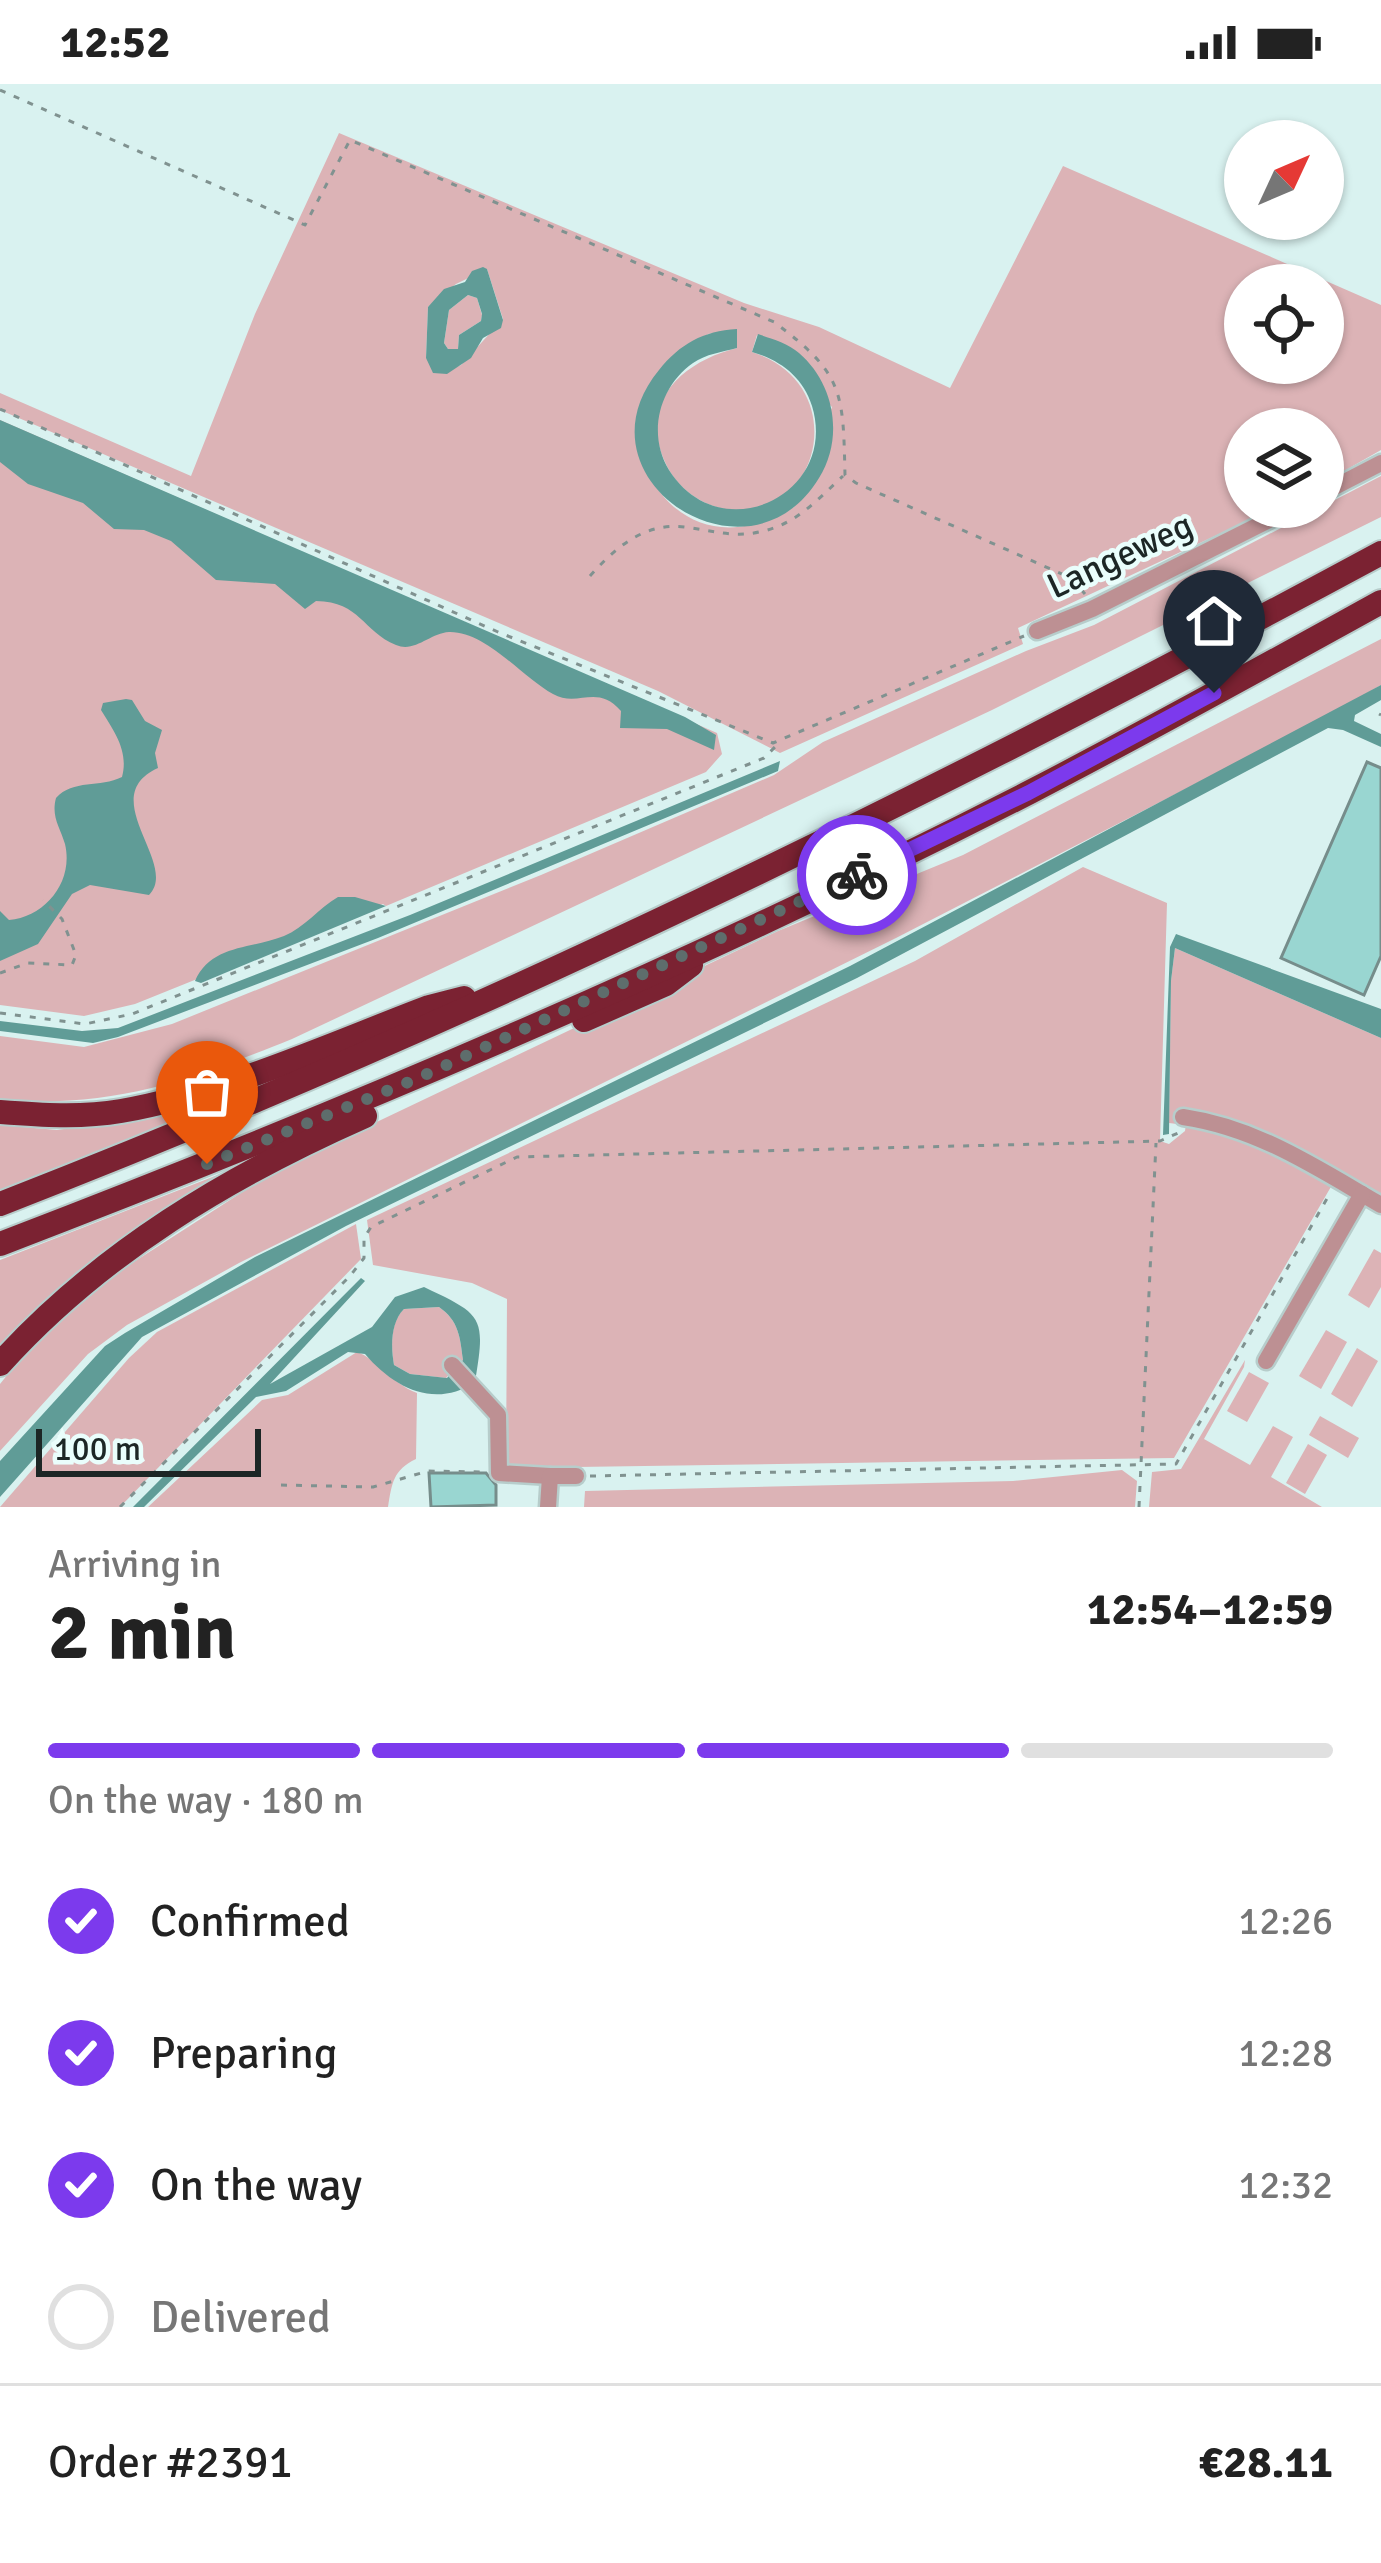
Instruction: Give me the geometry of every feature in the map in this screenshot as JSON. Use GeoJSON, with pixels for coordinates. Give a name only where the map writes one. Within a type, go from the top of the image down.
{"type":"FeatureCollection","features":[{"type":"Feature","properties":{"kind":"highway"},"geometry":{"type":"LineString","coordinates":[[0,1204],[154,1145],[434,1025],[755,875],[1006,750],[1381,553]]}},
{"type":"Feature","properties":{"kind":"highway"},"geometry":{"type":"LineString","coordinates":[[0,1244],[416,1079],[726,938],[1028,793],[1381,602]]}},
{"type":"Feature","properties":{"kind":"highway"},"geometry":{"type":"LineString","coordinates":[[0,1364],[100,1269],[149,1233],[250,1172],[666,984],[726,938]]}},
{"type":"Feature","properties":{"kind":"highway"},"geometry":{"type":"LineString","coordinates":[[0,1112],[60,1116],[119,1111],[208,1090],[429,1007],[513,986]]}},
{"type":"Feature","properties":{"kind":"street"},"geometry":{"type":"LineString","coordinates":[[1344,482],[1381,463]]}},
{"type":"Feature","properties":{"kind":"street","name":"Langeweg"},"geometry":{"type":"LineString","coordinates":[[1036,631],[1092,609],[1253,528]]}},
{"type":"Feature","properties":{"kind":"street"},"geometry":{"type":"LineString","coordinates":[[1183,1117],[1246,1131],[1381,1205]]}},
{"type":"Feature","properties":{"kind":"street"},"geometry":{"type":"LineString","coordinates":[[1267,1361],[1362,1194]]}},
{"type":"Feature","properties":{"kind":"street"},"geometry":{"type":"LineString","coordinates":[[452,1365],[498,1415],[499,1473],[576,1476]]}},
{"type":"Feature","properties":{"kind":"street"},"geometry":{"type":"LineString","coordinates":[[548,1507],[550,1476]]}},
{"type":"Feature","properties":{"kind":"path"},"geometry":{"type":"LineString","coordinates":[[0,90],[305,225],[350,140],[774,322],[821,359],[835,384],[844,421],[845,475],[806,512],[773,528],[734,535],[663,526],[638,534],[590,576]]}},
{"type":"Feature","properties":{"kind":"path"},"geometry":{"type":"LineString","coordinates":[[0,409],[498,632],[750,736],[781,741]]}},
{"type":"Feature","properties":{"kind":"path"},"geometry":{"type":"LineString","coordinates":[[845,475],[1078,583]]}},
{"type":"Feature","properties":{"kind":"path"},"geometry":{"type":"LineString","coordinates":[[0,1013],[85,1024],[132,1014],[764,758],[781,741],[1036,631]]}},
{"type":"Feature","properties":{"kind":"path"},"geometry":{"type":"LineString","coordinates":[[0,973],[28,964],[71,965],[76,955],[62,919],[43,900]]}},
{"type":"Feature","properties":{"kind":"path"},"geometry":{"type":"LineString","coordinates":[[119,1507],[350,1276],[364,1258],[364,1238],[371,1226],[510,1158],[1156,1142],[1177,1135],[1183,1117]]}},
{"type":"Feature","properties":{"kind":"path"},"geometry":{"type":"LineString","coordinates":[[1138,1507],[1156,1142]]}},
{"type":"Feature","properties":{"kind":"path"},"geometry":{"type":"LineString","coordinates":[[576,1476],[1176,1464],[1331,1192]]}},
{"type":"Feature","properties":{"kind":"path"},"geometry":{"type":"LineString","coordinates":[[1280,1281],[1287,1285]]}},
{"type":"Feature","properties":{"kind":"path"},"geometry":{"type":"LineString","coordinates":[[281,1485],[374,1487],[428,1471],[499,1473]]}},
{"type":"Feature","properties":{"kind":"shaded area"},"geometry":{"type":"Polygon","coordinates":[[[339,133],[744,303],[819,327],[950,388],[1063,166],[1287,264],[1224,264],[1224,384],[1344,384],[1344,289],[1381,305],[1381,450],[1344,471],[1344,408],[1224,408],[1224,528],[1232,528],[1018,628],[1023,644],[780,753],[658,691],[0,410],[0,393],[191,476],[255,314],[339,133]],[[487,269],[456,284],[428,307],[426,358],[452,369],[461,365],[503,319],[487,269]],[[736,330],[708,334],[636,421],[645,465],[668,502],[704,524],[726,527],[767,520],[794,507],[832,407],[757,335],[752,352],[785,369],[805,394],[814,422],[812,451],[801,478],[781,498],[754,510],[711,505],[680,485],[658,440],[662,403],[671,387],[699,363],[737,348],[736,330]]]}},
{"type":"Feature","properties":{"kind":"shaded area"},"geometry":{"type":"Polygon","coordinates":[[[468,295],[477,298],[481,321],[459,335],[458,349],[448,349],[444,343],[449,310],[468,295]]]}},
{"type":"Feature","properties":{"kind":"shaded area"},"geometry":{"type":"Polygon","coordinates":[[[0,420],[717,733],[722,754],[706,772],[386,906],[135,1004],[84,1016],[0,1005],[0,420]]]}},
{"type":"Feature","properties":{"kind":"shaded area"},"geometry":{"type":"Polygon","coordinates":[[[1381,476],[1381,517],[992,710],[292,1039],[150,1088],[80,1100],[0,1100],[0,1036],[84,1047],[172,1024],[774,775],[823,742],[1094,625],[1281,528],[1344,528],[1344,495],[1381,476]]]}},
{"type":"Feature","properties":{"kind":"shaded area"},"geometry":{"type":"Polygon","coordinates":[[[1381,639],[1381,685],[1333,713],[896,938],[239,1263],[127,1325],[88,1354],[0,1451],[0,1384],[37,1338],[112,1276],[278,1169],[778,931],[963,855],[1381,639]]]}},
{"type":"Feature","properties":{"kind":"shaded area"},"geometry":{"type":"Polygon","coordinates":[[[1083,867],[1167,903],[1160,1141],[1169,1144],[1185,1131],[1186,1124],[1253,1140],[1332,1185],[1174,1458],[506,1468],[507,1299],[472,1283],[373,1265],[367,1220],[915,961],[1083,867]]]}},
{"type":"Feature","properties":{"kind":"shaded area"},"geometry":{"type":"Polygon","coordinates":[[[1175,948],[1381,1038],[1381,1198],[1258,1132],[1178,1112],[1177,1124],[1169,1123],[1175,948]]]}},
{"type":"Feature","properties":{"kind":"shaded area"},"geometry":{"type":"Polygon","coordinates":[[[306,1068],[0,1193],[0,1125],[57,1130],[120,1121],[306,1068]]]}},
{"type":"Feature","properties":{"kind":"shaded area"},"geometry":{"type":"Polygon","coordinates":[[[238,1167],[81,1271],[0,1349],[0,1260],[238,1167]]]}},
{"type":"Feature","properties":{"kind":"shaded area"},"geometry":{"type":"Polygon","coordinates":[[[356,1224],[361,1259],[120,1507],[0,1507],[157,1332],[356,1224]]]}},
{"type":"Feature","properties":{"kind":"shaded area"},"geometry":{"type":"Polygon","coordinates":[[[1374,1249],[1381,1253],[1381,1287],[1369,1308],[1348,1295],[1374,1249]]]}},
{"type":"Feature","properties":{"kind":"shaded area"},"geometry":{"type":"Polygon","coordinates":[[[439,1307],[455,1324],[463,1360],[446,1378],[410,1374],[394,1365],[393,1335],[399,1314],[404,1309],[439,1307]]]}},
{"type":"Feature","properties":{"kind":"shaded area"},"geometry":{"type":"Polygon","coordinates":[[[1326,1330],[1347,1342],[1321,1389],[1299,1376],[1326,1330]]]}},
{"type":"Feature","properties":{"kind":"shaded area"},"geometry":{"type":"Polygon","coordinates":[[[1357,1348],[1378,1361],[1352,1407],[1331,1394],[1357,1348]]]}},
{"type":"Feature","properties":{"kind":"shaded area"},"geometry":{"type":"Polygon","coordinates":[[[357,1352],[417,1393],[416,1459],[395,1478],[388,1507],[148,1507],[262,1400],[288,1395],[357,1352]]]}},
{"type":"Feature","properties":{"kind":"shaded area"},"geometry":{"type":"Polygon","coordinates":[[[1245,1360],[1204,1439],[1250,1465],[1273,1426],[1293,1437],[1271,1477],[1322,1507],[1149,1507],[1152,1472],[1181,1469],[1245,1360]]]}},
{"type":"Feature","properties":{"kind":"shaded area"},"geometry":{"type":"Polygon","coordinates":[[[1249,1372],[1269,1383],[1247,1422],[1227,1411],[1249,1372]]]}},
{"type":"Feature","properties":{"kind":"shaded area"},"geometry":{"type":"Polygon","coordinates":[[[1320,1416],[1359,1438],[1348,1458],[1309,1435],[1320,1416]]]}},
{"type":"Feature","properties":{"kind":"shaded area"},"geometry":{"type":"Polygon","coordinates":[[[1308,1444],[1327,1455],[1305,1494],[1286,1483],[1308,1444]]]}},
{"type":"Feature","properties":{"kind":"shaded area"},"geometry":{"type":"Polygon","coordinates":[[[1122,1470],[1137,1481],[1135,1507],[584,1507],[585,1491],[1013,1481],[1122,1470]]]}},
{"type":"Feature","properties":{"kind":"water"},"geometry":{"type":"Polygon","coordinates":[[[487,269],[503,320],[501,328],[483,338],[471,358],[447,374],[433,373],[426,358],[428,307],[444,289],[465,282],[472,271],[487,269]],[[468,295],[449,310],[444,343],[448,349],[458,349],[459,335],[481,321],[477,298],[468,295]]]}},
{"type":"Feature","properties":{"kind":"water"},"geometry":{"type":"Polygon","coordinates":[[[737,329],[737,348],[693,363],[672,385],[660,412],[662,456],[691,494],[717,507],[744,509],[770,502],[792,487],[808,465],[816,438],[812,406],[789,371],[752,352],[758,334],[799,353],[821,380],[832,412],[831,446],[819,478],[788,511],[752,526],[714,524],[679,508],[652,482],[636,449],[637,410],[659,370],[693,340],[737,329]]]}},
{"type":"Feature","properties":{"kind":"water"},"geometry":{"type":"Polygon","coordinates":[[[0,420],[685,717],[716,735],[714,750],[667,729],[620,728],[621,711],[604,698],[553,694],[490,647],[463,634],[442,633],[403,647],[343,606],[316,601],[305,609],[275,584],[216,580],[171,541],[144,530],[114,529],[83,503],[28,484],[0,462],[0,420]]]}},
{"type":"Feature","properties":{"kind":"water"},"geometry":{"type":"Polygon","coordinates":[[[1381,685],[1381,700],[1355,715],[1354,721],[1381,734],[1381,747],[1328,728],[857,978],[346,1226],[142,1337],[0,1497],[0,1461],[105,1346],[125,1333],[255,1257],[850,966],[1381,685]]]}},
{"type":"Feature","properties":{"kind":"water"},"geometry":{"type":"Polygon","coordinates":[[[132,700],[145,721],[162,730],[155,753],[158,768],[141,781],[134,796],[156,882],[149,895],[90,885],[72,894],[38,944],[0,961],[0,911],[9,920],[34,912],[61,884],[67,858],[55,816],[56,798],[70,788],[122,777],[122,750],[101,710],[103,703],[132,700]]]}},
{"type":"Feature","properties":{"kind":"water"},"geometry":{"type":"Polygon","coordinates":[[[780,761],[778,771],[378,938],[118,1037],[93,1043],[0,1031],[0,1021],[82,1031],[118,1028],[410,915],[780,761]]]}},
{"type":"Feature","properties":{"kind":"water"},"geometry":{"type":"Polygon","coordinates":[[[338,897],[386,906],[201,983],[195,981],[211,960],[291,932],[338,897]]]}},
{"type":"Feature","properties":{"kind":"water"},"geometry":{"type":"Polygon","coordinates":[[[1176,934],[1381,1009],[1381,1038],[1175,948],[1169,1134],[1163,1135],[1170,947],[1176,934]]]}},
{"type":"Feature","properties":{"kind":"water"},"geometry":{"type":"Polygon","coordinates":[[[361,1278],[365,1281],[270,1384],[372,1327],[395,1297],[424,1287],[458,1304],[476,1320],[480,1343],[475,1382],[445,1394],[416,1391],[389,1377],[365,1354],[348,1352],[286,1391],[256,1397],[144,1507],[133,1507],[361,1278]],[[439,1307],[404,1309],[399,1315],[392,1344],[394,1365],[410,1374],[447,1378],[463,1360],[457,1330],[439,1307]]]}},
{"type":"Feature","properties":{"kind":"building"},"geometry":{"type":"Polygon","coordinates":[[[1367,762],[1381,768],[1381,956],[1364,995],[1281,958],[1367,762]]]}},
{"type":"Feature","properties":{"kind":"building"},"geometry":{"type":"Polygon","coordinates":[[[429,1473],[486,1473],[496,1485],[496,1505],[431,1507],[429,1473]]]}},
{"type":"Feature","properties":{"kind":"way so far"},"geometry":{"type":"LineString","coordinates":[[207,1164],[416,1079],[857,875]]}},
{"type":"Feature","properties":{"kind":"route"},"geometry":{"type":"LineString","coordinates":[[857,875],[1028,793],[1214,693]]}}]}
